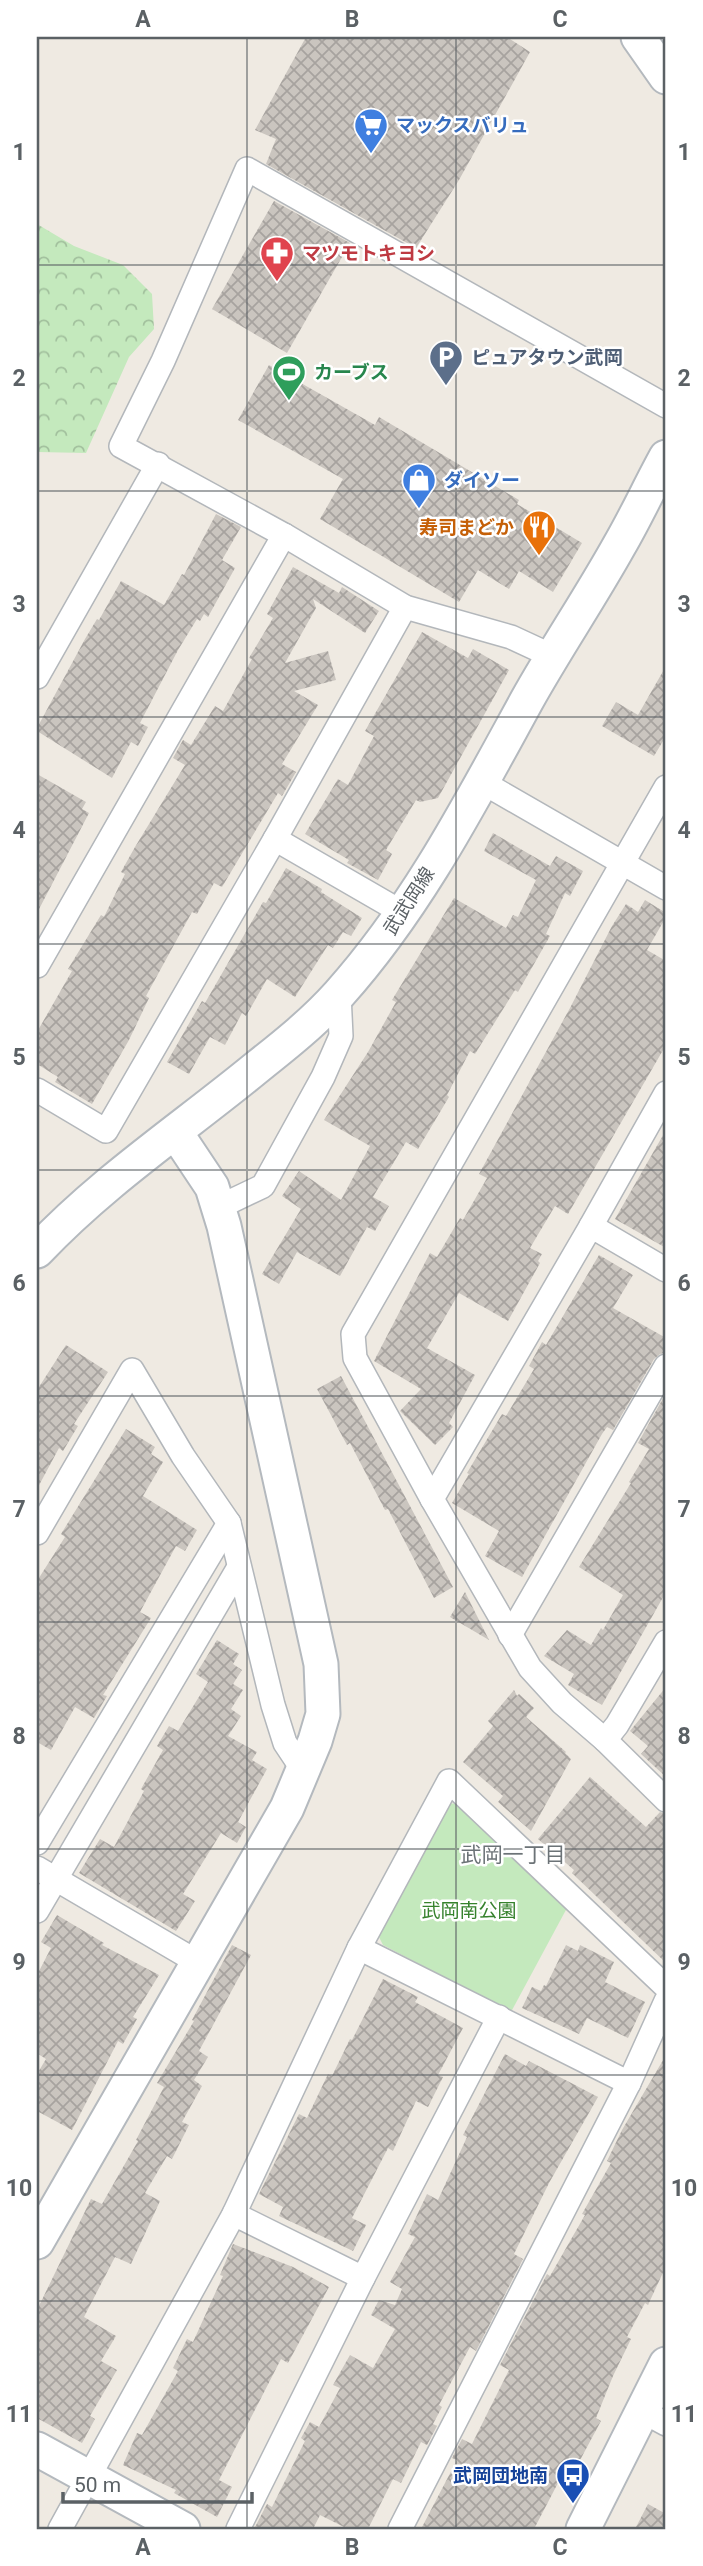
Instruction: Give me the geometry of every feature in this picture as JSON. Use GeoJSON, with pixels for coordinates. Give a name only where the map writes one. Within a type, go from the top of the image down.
{"type":"FeatureCollection","features":[{"type":"Feature","properties":{"kind":"street"},"geometry":{"type":"LineString","coordinates":[[638,37],[666,77]]}},
{"type":"Feature","properties":{"kind":"street"},"geometry":{"type":"LineString","coordinates":[[552,656],[511,637],[405,607],[284,535],[121,446],[163,361],[247,169],[666,406]]}},
{"type":"Feature","properties":{"kind":"street","name":"武武岡線"},"geometry":{"type":"LineString","coordinates":[[37,1251],[125,1170],[176,1133],[296,1036],[339,994],[403,913],[482,782],[552,656],[620,546],[666,457]]}},
{"type":"Feature","properties":{"kind":"street"},"geometry":{"type":"LineString","coordinates":[[37,677],[158,464]]}},
{"type":"Feature","properties":{"kind":"street"},"geometry":{"type":"LineString","coordinates":[[37,966],[284,535]]}},
{"type":"Feature","properties":{"kind":"street"},"geometry":{"type":"LineString","coordinates":[[37,1090],[106,1130],[275,839],[405,607]]}},
{"type":"Feature","properties":{"kind":"street"},"geometry":{"type":"LineString","coordinates":[[482,782],[666,888]]}},
{"type":"Feature","properties":{"kind":"street"},"geometry":{"type":"LineString","coordinates":[[666,787],[353,1334],[355,1359],[530,1668],[666,1800]]}},
{"type":"Feature","properties":{"kind":"street"},"geometry":{"type":"LineString","coordinates":[[275,839],[403,913]]}},
{"type":"Feature","properties":{"kind":"street"},"geometry":{"type":"LineString","coordinates":[[219,1207],[263,1186],[323,1077],[341,1035],[339,994]]}},
{"type":"Feature","properties":{"kind":"street"},"geometry":{"type":"LineString","coordinates":[[432,1499],[666,1093]]}},
{"type":"Feature","properties":{"kind":"street"},"geometry":{"type":"LineString","coordinates":[[37,2242],[288,1808],[323,1714],[321,1664],[251,1340],[219,1207],[212,1186],[200,1165],[176,1133]]}},
{"type":"Feature","properties":{"kind":"street"},"geometry":{"type":"LineString","coordinates":[[591,1226],[666,1270]]}},
{"type":"Feature","properties":{"kind":"street"},"geometry":{"type":"LineString","coordinates":[[510,1635],[666,1366]]}},
{"type":"Feature","properties":{"kind":"street"},"geometry":{"type":"LineString","coordinates":[[37,1533],[132,1370],[183,1456],[229,1523],[285,1743],[303,1770]]}},
{"type":"Feature","properties":{"kind":"street"},"geometry":{"type":"LineString","coordinates":[[37,1843],[229,1523]]}},
{"type":"Feature","properties":{"kind":"street"},"geometry":{"type":"LineString","coordinates":[[37,1911],[46,1873],[239,1567]]}},
{"type":"Feature","properties":{"kind":"street"},"geometry":{"type":"LineString","coordinates":[[605,1740],[617,1725],[666,1642]]}},
{"type":"Feature","properties":{"kind":"street"},"geometry":{"type":"LineString","coordinates":[[60,2529],[234,2214],[359,1948],[449,1781],[666,1987]]}},
{"type":"Feature","properties":{"kind":"street"},"geometry":{"type":"LineString","coordinates":[[46,1873],[199,1963]]}},
{"type":"Feature","properties":{"kind":"street"},"geometry":{"type":"LineString","coordinates":[[359,1948],[629,2083]]}},
{"type":"Feature","properties":{"kind":"street"},"geometry":{"type":"LineString","coordinates":[[400,2529],[629,2083],[666,2001]]}},
{"type":"Feature","properties":{"kind":"street"},"geometry":{"type":"LineString","coordinates":[[238,2529],[363,2278],[499,2017]]}},
{"type":"Feature","properties":{"kind":"street"},"geometry":{"type":"LineString","coordinates":[[234,2214],[363,2278]]}},
{"type":"Feature","properties":{"kind":"street"},"geometry":{"type":"LineString","coordinates":[[583,2529],[654,2417],[666,2364]]}},
{"type":"Feature","properties":{"kind":"street"},"geometry":{"type":"LineString","coordinates":[[37,2449],[183,2529]]}},
{"type":"Feature","properties":{"kind":"green space"},"geometry":{"type":"Polygon","coordinates":[[[37,224],[74,246],[123,265],[152,294],[154,329],[129,357],[86,453],[37,452],[37,224]]]}},
{"type":"Feature","properties":{"kind":"green space","name":"武岡南公園"},"geometry":{"type":"Polygon","coordinates":[[[462,1803],[567,1908],[511,2012],[383,1945],[378,1935],[445,1804],[462,1803]]]}},
{"type":"Feature","properties":{"kind":"building","name":"マックスバリュ"},"geometry":{"type":"Polygon","coordinates":[[[306,37],[507,37],[530,52],[459,180],[416,248],[266,164],[276,139],[255,130],[306,37]]]}},
{"type":"Feature","properties":{"kind":"building","name":"マツモトキヨシ"},"geometry":{"type":"Polygon","coordinates":[[[274,201],[350,243],[287,353],[212,309],[274,201]]]}},
{"type":"Feature","properties":{"kind":"building","name":"ダイソー"},"geometry":{"type":"Polygon","coordinates":[[[269,365],[375,425],[379,417],[519,500],[517,504],[582,543],[553,592],[519,571],[509,589],[478,570],[459,602],[320,519],[343,479],[238,420],[269,365]]]}},
{"type":"Feature","properties":{"kind":"building"},"geometry":{"type":"Polygon","coordinates":[[[216,514],[241,527],[222,560],[235,568],[208,617],[204,614],[200,621],[197,619],[178,650],[140,723],[148,727],[138,746],[131,742],[112,778],[37,731],[37,728],[85,639],[121,581],[164,605],[182,574],[184,575],[216,514]]]}},
{"type":"Feature","properties":{"kind":"building"},"geometry":{"type":"Polygon","coordinates":[[[293,567],[339,593],[342,587],[379,611],[365,633],[313,599],[316,608],[285,663],[328,651],[336,680],[294,691],[318,705],[282,764],[296,772],[282,796],[278,793],[222,887],[214,883],[197,914],[192,912],[146,996],[149,998],[129,1040],[92,1104],[55,1082],[58,1077],[37,1064],[37,1032],[72,971],[68,969],[101,915],[104,917],[125,874],[121,872],[185,765],[173,758],[183,740],[191,745],[215,706],[223,711],[252,659],[249,658],[273,618],[267,614],[293,567]]]}},
{"type":"Feature","properties":{"kind":"building"},"geometry":{"type":"Polygon","coordinates":[[[422,632],[468,658],[473,649],[509,670],[438,798],[420,802],[416,800],[386,850],[392,854],[378,880],[347,863],[349,860],[305,834],[338,779],[348,785],[374,736],[365,731],[422,632]]]}},
{"type":"Feature","properties":{"kind":"building"},"geometry":{"type":"Polygon","coordinates":[[[666,666],[666,736],[654,756],[602,726],[616,702],[638,715],[666,666]]]}},
{"type":"Feature","properties":{"kind":"building"},"geometry":{"type":"Polygon","coordinates":[[[37,774],[86,802],[82,809],[89,813],[37,913],[37,774]]]}},
{"type":"Feature","properties":{"kind":"building"},"geometry":{"type":"Polygon","coordinates":[[[493,833],[550,866],[556,856],[583,871],[570,896],[565,893],[546,934],[550,936],[518,992],[515,990],[475,1054],[470,1051],[447,1095],[449,1097],[418,1149],[406,1142],[373,1197],[389,1206],[375,1231],[367,1227],[340,1276],[297,1252],[279,1284],[262,1274],[301,1209],[282,1196],[299,1171],[341,1200],[370,1146],[324,1120],[368,1052],[396,1002],[392,1000],[454,898],[506,928],[513,915],[518,917],[536,880],[484,851],[493,833]]]}},
{"type":"Feature","properties":{"kind":"building"},"geometry":{"type":"Polygon","coordinates":[[[286,868],[322,889],[321,892],[362,918],[351,936],[343,932],[333,948],[328,945],[295,997],[267,979],[246,1016],[242,1013],[225,1045],[210,1037],[189,1074],[167,1062],[286,868]]]}},
{"type":"Feature","properties":{"kind":"building"},"geometry":{"type":"Polygon","coordinates":[[[645,900],[666,913],[647,950],[666,961],[666,1045],[568,1214],[555,1206],[530,1248],[542,1254],[538,1261],[540,1263],[508,1321],[459,1293],[427,1348],[475,1375],[449,1423],[453,1427],[435,1445],[400,1411],[421,1389],[374,1361],[430,1253],[437,1257],[460,1218],[463,1220],[487,1178],[479,1174],[612,926],[626,904],[638,912],[645,900]]]}},
{"type":"Feature","properties":{"kind":"building"},"geometry":{"type":"Polygon","coordinates":[[[666,1130],[666,1248],[615,1219],[666,1130]]]}},
{"type":"Feature","properties":{"kind":"building"},"geometry":{"type":"Polygon","coordinates":[[[599,1255],[633,1275],[613,1308],[666,1338],[666,1352],[654,1359],[613,1430],[607,1427],[602,1434],[522,1577],[485,1556],[499,1531],[452,1503],[502,1414],[506,1416],[534,1369],[529,1366],[542,1342],[546,1345],[599,1255]]]}},
{"type":"Feature","properties":{"kind":"building"},"geometry":{"type":"Polygon","coordinates":[[[66,1345],[108,1372],[74,1424],[78,1426],[63,1451],[59,1448],[37,1489],[37,1390],[66,1345]]]}},
{"type":"Feature","properties":{"kind":"building"},"geometry":{"type":"Polygon","coordinates":[[[341,1376],[453,1587],[434,1598],[388,1509],[385,1510],[350,1443],[347,1445],[317,1389],[341,1376]]]}},
{"type":"Feature","properties":{"kind":"building"},"geometry":{"type":"Polygon","coordinates":[[[666,1393],[666,1592],[602,1705],[568,1685],[574,1674],[544,1656],[567,1630],[591,1645],[623,1595],[579,1567],[649,1449],[638,1443],[666,1393]]]}},
{"type":"Feature","properties":{"kind":"building"},"geometry":{"type":"Polygon","coordinates":[[[126,1429],[155,1447],[151,1454],[163,1462],[143,1496],[197,1530],[185,1551],[176,1546],[140,1612],[151,1618],[103,1695],[107,1696],[94,1718],[75,1707],[51,1750],[37,1742],[37,1581],[65,1537],[61,1534],[126,1429]]]}},
{"type":"Feature","properties":{"kind":"building"},"geometry":{"type":"Polygon","coordinates":[[[465,1592],[489,1640],[450,1617],[465,1592]]]}},
{"type":"Feature","properties":{"kind":"building"},"geometry":{"type":"Polygon","coordinates":[[[217,1640],[239,1654],[233,1664],[242,1670],[233,1684],[243,1690],[231,1709],[241,1716],[228,1736],[257,1752],[252,1760],[267,1769],[238,1822],[246,1827],[237,1843],[221,1833],[183,1894],[195,1901],[176,1931],[79,1873],[100,1839],[114,1847],[163,1750],[157,1746],[169,1726],[178,1731],[208,1682],[196,1674],[217,1640]]]}},
{"type":"Feature","properties":{"kind":"building"},"geometry":{"type":"Polygon","coordinates":[[[666,1687],[666,1777],[641,1754],[648,1746],[630,1731],[666,1687]]]}},
{"type":"Feature","properties":{"kind":"building"},"geometry":{"type":"Polygon","coordinates":[[[514,1690],[517,1696],[519,1694],[534,1708],[526,1717],[571,1759],[531,1831],[498,1802],[503,1796],[463,1762],[493,1726],[488,1721],[514,1690]]]}},
{"type":"Feature","properties":{"kind":"building"},"geometry":{"type":"Polygon","coordinates":[[[590,1777],[646,1827],[660,1812],[666,1814],[666,1963],[572,1873],[574,1870],[538,1839],[590,1777]]]}},
{"type":"Feature","properties":{"kind":"building"},"geometry":{"type":"Polygon","coordinates":[[[57,1915],[104,1943],[102,1945],[159,1975],[133,2017],[137,2019],[123,2044],[118,2041],[72,2130],[37,2111],[37,2074],[46,2059],[37,2053],[37,1975],[51,1948],[41,1942],[57,1915]]]}},
{"type":"Feature","properties":{"kind":"building"},"geometry":{"type":"Polygon","coordinates":[[[232,1945],[251,1955],[199,2051],[208,2057],[194,2080],[202,2086],[182,2122],[189,2125],[172,2159],[167,2156],[145,2193],[160,2201],[131,2264],[115,2257],[84,2317],[116,2336],[101,2361],[117,2370],[90,2416],[95,2419],[82,2443],[37,2418],[37,2310],[91,2199],[102,2204],[138,2141],[136,2140],[164,2087],[157,2083],[194,2021],[192,2020],[232,1945]]]}},
{"type":"Feature","properties":{"kind":"building"},"geometry":{"type":"Polygon","coordinates":[[[566,1945],[578,1951],[580,1945],[614,1962],[605,1982],[645,2002],[628,2038],[587,2018],[579,2034],[522,2008],[532,1987],[541,1991],[544,1985],[546,1986],[566,1945]]]}},
{"type":"Feature","properties":{"kind":"building"},"geometry":{"type":"Polygon","coordinates":[[[383,1979],[418,1997],[415,2002],[463,2028],[438,2075],[443,2077],[428,2107],[416,2101],[393,2151],[388,2148],[352,2218],[366,2225],[353,2251],[279,2216],[283,2207],[259,2194],[299,2114],[307,2118],[328,2074],[332,2076],[383,1979]]]}},
{"type":"Feature","properties":{"kind":"building"},"geometry":{"type":"Polygon","coordinates":[[[505,2054],[526,2066],[529,2061],[598,2097],[549,2183],[514,2254],[523,2259],[476,2351],[470,2347],[439,2405],[442,2407],[433,2424],[437,2426],[427,2445],[421,2442],[401,2483],[393,2479],[368,2529],[348,2529],[320,2515],[313,2529],[254,2529],[267,2504],[272,2507],[305,2441],[301,2438],[310,2422],[319,2427],[340,2388],[333,2385],[350,2355],[373,2368],[395,2329],[371,2315],[379,2300],[395,2305],[402,2289],[390,2282],[415,2237],[408,2234],[427,2194],[438,2200],[467,2137],[463,2135],[505,2054]]]}},
{"type":"Feature","properties":{"kind":"building"},"geometry":{"type":"Polygon","coordinates":[[[666,2055],[666,2266],[648,2305],[645,2303],[627,2337],[631,2339],[596,2418],[601,2421],[579,2462],[571,2458],[534,2529],[421,2529],[457,2460],[452,2458],[462,2439],[472,2444],[509,2370],[500,2365],[547,2274],[550,2276],[585,2215],[582,2214],[611,2163],[607,2161],[622,2130],[666,2055]]]}},
{"type":"Feature","properties":{"kind":"building"},"geometry":{"type":"Polygon","coordinates":[[[233,2244],[293,2267],[329,2287],[288,2363],[281,2359],[219,2480],[232,2487],[217,2517],[174,2493],[176,2490],[123,2465],[137,2433],[142,2435],[178,2371],[173,2368],[187,2339],[193,2342],[223,2276],[220,2275],[233,2244]]]}},
{"type":"Feature","properties":{"kind":"building"},"geometry":{"type":"Polygon","coordinates":[[[648,2504],[666,2514],[666,2529],[635,2529],[648,2504]]]}},
{"type":"Feature","properties":{"kind":"place","name":"マックスバリュ"},"geometry":{"type":"Point","coordinates":[371,155]}},
{"type":"Feature","properties":{"kind":"place","name":"マツモトキヨシ"},"geometry":{"type":"Point","coordinates":[277,283]}},
{"type":"Feature","properties":{"kind":"place","name":"ピュアタウン武岡"},"geometry":{"type":"Point","coordinates":[446,387]}},
{"type":"Feature","properties":{"kind":"place","name":"カーブス"},"geometry":{"type":"Point","coordinates":[289,402]}},
{"type":"Feature","properties":{"kind":"place","name":"ダイソー"},"geometry":{"type":"Point","coordinates":[419,510]}},
{"type":"Feature","properties":{"kind":"place","name":"寿司まどか"},"geometry":{"type":"Point","coordinates":[539,557]}},
{"type":"Feature","properties":{"kind":"place","name":"武岡団地南"},"geometry":{"type":"Point","coordinates":[573,2505]}},
{"type":"Feature","properties":{"kind":"district","name":"武岡一丁目"},"geometry":{"type":"Point","coordinates":[513,1855]}}]}
